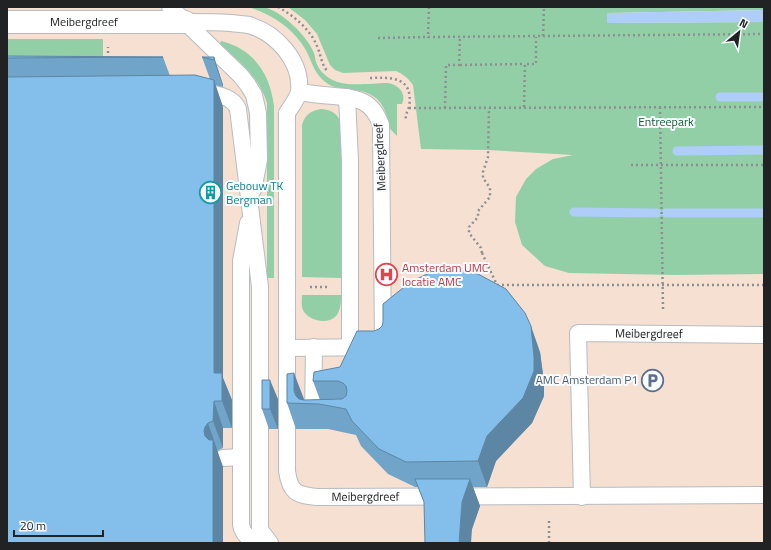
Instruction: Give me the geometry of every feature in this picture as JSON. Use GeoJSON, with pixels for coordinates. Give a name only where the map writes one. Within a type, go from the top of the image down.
{"type":"FeatureCollection","features":[{"type":"Feature","properties":{"kind":"street","name":"Meibergdreef"},"geometry":{"type":"LineString","coordinates":[[7,22],[177,14]]}},
{"type":"Feature","properties":{"kind":"lane","name":"Meibergdreef"},"geometry":{"type":"LineString","coordinates":[[177,14],[213,22],[248,25],[269,34],[292,58],[298,76],[299,92],[287,112],[288,471],[289,481],[294,490],[300,495],[317,497],[764,495]]}},
{"type":"Feature","properties":{"kind":"lane"},"geometry":{"type":"LineString","coordinates":[[177,14],[241,76],[254,95],[258,114],[259,160],[241,261],[241,525],[243,532],[256,543]]}},
{"type":"Feature","properties":{"kind":"lane","name":"Meibergdreef"},"geometry":{"type":"LineString","coordinates":[[288,348],[383,347],[381,125],[374,110],[368,104],[358,99],[299,92]]}},
{"type":"Feature","properties":{"kind":"lane"},"geometry":{"type":"LineString","coordinates":[[184,94],[206,93],[229,98],[236,105],[239,114],[260,287],[260,530],[270,543]]}},
{"type":"Feature","properties":{"kind":"lane"},"geometry":{"type":"LineString","coordinates":[[347,97],[350,161],[350,347]]}},
{"type":"Feature","properties":{"kind":"lane","name":"Meibergdreef"},"geometry":{"type":"LineString","coordinates":[[582,497],[578,333],[764,335]]}},
{"type":"Feature","properties":{"kind":"lane"},"geometry":{"type":"LineString","coordinates":[[314,347],[313,416],[334,416]]}},
{"type":"Feature","properties":{"kind":"lane"},"geometry":{"type":"LineString","coordinates":[[223,458],[241,458]]}},
{"type":"Feature","properties":{"kind":"path"},"geometry":{"type":"LineString","coordinates":[[278,7],[305,27],[317,46],[322,62],[331,74]]}},
{"type":"Feature","properties":{"kind":"path"},"geometry":{"type":"LineString","coordinates":[[428,38],[429,7]]}},
{"type":"Feature","properties":{"kind":"path"},"geometry":{"type":"LineString","coordinates":[[543,36],[544,7]]}},
{"type":"Feature","properties":{"kind":"path"},"geometry":{"type":"LineString","coordinates":[[378,38],[764,34]]}},
{"type":"Feature","properties":{"kind":"path"},"geometry":{"type":"LineString","coordinates":[[445,108],[446,65],[536,64],[536,37]]}},
{"type":"Feature","properties":{"kind":"path"},"geometry":{"type":"LineString","coordinates":[[459,65],[460,38]]}},
{"type":"Feature","properties":{"kind":"path"},"geometry":{"type":"LineString","coordinates":[[524,108],[525,64]]}},
{"type":"Feature","properties":{"kind":"path"},"geometry":{"type":"LineString","coordinates":[[368,78],[388,77],[401,81],[408,90],[409,108],[406,116],[406,124]]}},
{"type":"Feature","properties":{"kind":"path"},"geometry":{"type":"LineString","coordinates":[[660,107],[664,334]]}},
{"type":"Feature","properties":{"kind":"path"},"geometry":{"type":"LineString","coordinates":[[409,108],[764,107]]}},
{"type":"Feature","properties":{"kind":"path"},"geometry":{"type":"LineString","coordinates":[[489,108],[488,157],[483,172],[483,178],[490,188],[490,197],[478,211],[478,217],[469,227],[469,233],[481,248],[497,285]]}},
{"type":"Feature","properties":{"kind":"path"},"geometry":{"type":"LineString","coordinates":[[631,165],[764,164]]}},
{"type":"Feature","properties":{"kind":"path"},"geometry":{"type":"LineString","coordinates":[[497,285],[764,285]]}},
{"type":"Feature","properties":{"kind":"path"},"geometry":{"type":"LineString","coordinates":[[494,290],[497,285]]}},
{"type":"Feature","properties":{"kind":"path"},"geometry":{"type":"LineString","coordinates":[[288,287],[349,287]]}},
{"type":"Feature","properties":{"kind":"shaded area","name":"Amsterdam UMC locatie AMC"},"geometry":{"type":"Polygon","coordinates":[[[7,7],[764,7],[764,543],[7,543],[7,7]]]}},
{"type":"Feature","properties":{"kind":"green space"},"geometry":{"type":"Polygon","coordinates":[[[248,7],[270,9],[278,13],[293,25],[311,47],[319,68],[332,80],[347,84],[387,83],[398,87],[402,93],[403,100],[402,104],[397,104],[397,136],[388,126],[385,110],[377,99],[370,94],[357,90],[337,88],[324,81],[314,68],[308,53],[291,31],[264,13],[248,7]]]}},
{"type":"Feature","properties":{"kind":"green space","name":"Entreepark"},"geometry":{"type":"Polygon","coordinates":[[[288,7],[764,7],[764,10],[607,13],[607,23],[764,22],[764,274],[676,275],[569,273],[545,266],[522,245],[515,222],[516,197],[526,179],[536,169],[553,159],[573,155],[488,150],[421,149],[413,85],[409,80],[396,71],[343,73],[335,70],[330,65],[317,34],[305,20],[288,7]]]}},
{"type":"Feature","properties":{"kind":"green space"},"geometry":{"type":"Polygon","coordinates":[[[7,39],[103,39],[103,56],[7,56],[7,39]]]}},
{"type":"Feature","properties":{"kind":"green space"},"geometry":{"type":"Polygon","coordinates":[[[221,41],[243,50],[258,64],[269,83],[272,94],[274,106],[274,278],[267,278],[267,103],[264,94],[254,78],[248,70],[220,44],[221,41]]]}},
{"type":"Feature","properties":{"kind":"green space"},"geometry":{"type":"Polygon","coordinates":[[[321,109],[334,113],[341,123],[341,278],[302,277],[302,125],[305,118],[309,114],[321,109]]]}},
{"type":"Feature","properties":{"kind":"green space"},"geometry":{"type":"Polygon","coordinates":[[[302,295],[341,295],[339,311],[332,319],[323,321],[309,317],[303,310],[302,295]]]}},
{"type":"Feature","properties":{"kind":"water"},"geometry":{"type":"Polygon","coordinates":[[[764,10],[764,22],[607,23],[607,13],[764,10]]]}},
{"type":"Feature","properties":{"kind":"building"},"geometry":{"type":"Polygon","coordinates":[[[7,56],[163,57],[7,58],[7,56]]]}},
{"type":"Feature","properties":{"kind":"building"},"geometry":{"type":"Polygon","coordinates":[[[202,57],[214,57],[214,60],[202,57]]]}},
{"type":"Feature","properties":{"kind":"building"},"geometry":{"type":"Polygon","coordinates":[[[195,75],[214,80],[214,373],[222,373],[222,401],[214,401],[213,421],[208,423],[204,431],[205,436],[209,440],[213,440],[213,543],[7,543],[7,77],[195,75]]]}},
{"type":"Feature","properties":{"kind":"building","name":"Amsterdam UMC locatie AMC"},"geometry":{"type":"Polygon","coordinates":[[[458,270],[478,274],[506,289],[525,313],[531,326],[534,371],[523,398],[487,436],[478,461],[406,462],[379,449],[352,421],[346,409],[319,404],[287,403],[287,374],[294,373],[294,391],[299,399],[342,399],[346,396],[346,386],[343,383],[338,381],[313,381],[314,372],[340,367],[357,331],[374,331],[379,329],[383,322],[383,304],[409,283],[433,271],[458,270]]]}},
{"type":"Feature","properties":{"kind":"building"},"geometry":{"type":"Polygon","coordinates":[[[262,380],[270,380],[270,409],[262,409],[262,380]]]}},
{"type":"Feature","properties":{"kind":"building"},"geometry":{"type":"Polygon","coordinates":[[[415,479],[470,479],[462,502],[459,543],[425,543],[424,502],[415,479]]]}},
{"type":"Feature","properties":{"kind":"waterway"},"geometry":{"type":"LineString","coordinates":[[720,97],[764,97]]}},
{"type":"Feature","properties":{"kind":"waterway"},"geometry":{"type":"LineString","coordinates":[[677,151],[764,150]]}},
{"type":"Feature","properties":{"kind":"waterway"},"geometry":{"type":"LineString","coordinates":[[574,212],[657,213]]}},
{"type":"Feature","properties":{"kind":"waterway"},"geometry":{"type":"LineString","coordinates":[[666,213],[764,213]]}},
{"type":"Feature","properties":{"kind":"place","name":"Gebouw TK Bergman"},"geometry":{"type":"Point","coordinates":[211,193]}},
{"type":"Feature","properties":{"kind":"place","name":"Amsterdam UMC locatie AMC"},"geometry":{"type":"Point","coordinates":[386,275]}},
{"type":"Feature","properties":{"kind":"place","name":"AMC Amsterdam P1"},"geometry":{"type":"Point","coordinates":[653,380]}}]}
